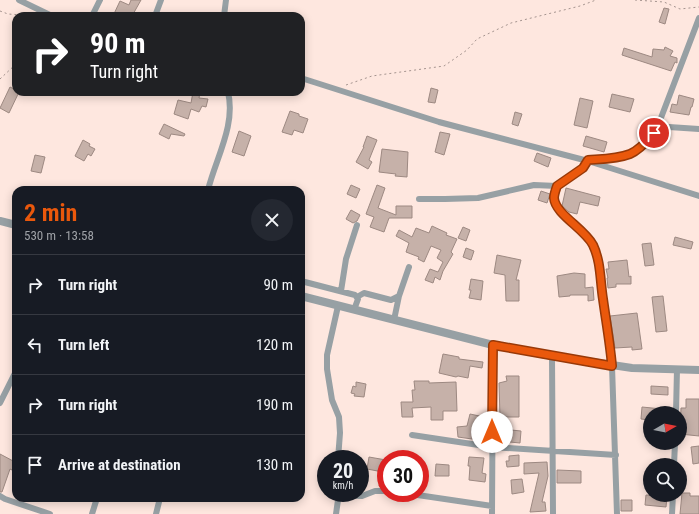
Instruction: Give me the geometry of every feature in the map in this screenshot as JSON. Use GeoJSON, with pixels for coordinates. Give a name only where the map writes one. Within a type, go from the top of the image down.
{"type":"FeatureCollection","features":[{"type":"Feature","properties":{"kind":"street"},"geometry":{"type":"LineString","coordinates":[[19,0],[44,12]]}},
{"type":"Feature","properties":{"kind":"street"},"geometry":{"type":"LineString","coordinates":[[94,12],[100,0]]}},
{"type":"Feature","properties":{"kind":"street"},"geometry":{"type":"LineString","coordinates":[[156,12],[161,0]]}},
{"type":"Feature","properties":{"kind":"street"},"geometry":{"type":"LineString","coordinates":[[224,12],[226,0]]}},
{"type":"Feature","properties":{"kind":"street"},"geometry":{"type":"LineString","coordinates":[[588,160],[612,158],[631,154],[644,144],[654,133],[660,123],[699,18]]}},
{"type":"Feature","properties":{"kind":"street"},"geometry":{"type":"LineString","coordinates":[[305,79],[439,122],[588,160],[699,196]]}},
{"type":"Feature","properties":{"kind":"street"},"geometry":{"type":"LineString","coordinates":[[209,186],[229,126],[231,112],[229,96]]}},
{"type":"Feature","properties":{"kind":"street"},"geometry":{"type":"LineString","coordinates":[[654,133],[669,126],[699,129]]}},
{"type":"Feature","properties":{"kind":"street"},"geometry":{"type":"LineString","coordinates":[[419,198],[478,198],[534,185],[557,186],[583,168],[588,160]]}},
{"type":"Feature","properties":{"kind":"street"},"geometry":{"type":"LineString","coordinates":[[557,186],[554,198],[559,210],[585,233],[597,253],[600,266],[612,366],[617,514]]}},
{"type":"Feature","properties":{"kind":"street"},"geometry":{"type":"LineString","coordinates":[[0,221],[12,223]]}},
{"type":"Feature","properties":{"kind":"street"},"geometry":{"type":"LineString","coordinates":[[341,291],[346,260],[357,225]]}},
{"type":"Feature","properties":{"kind":"street"},"geometry":{"type":"LineString","coordinates":[[394,320],[399,296],[409,267]]}},
{"type":"Feature","properties":{"kind":"street"},"geometry":{"type":"LineString","coordinates":[[305,281],[353,294],[357,297]]}},
{"type":"Feature","properties":{"kind":"street"},"geometry":{"type":"LineString","coordinates":[[354,310],[357,297],[364,293],[391,300],[399,296]]}},
{"type":"Feature","properties":{"kind":"street"},"geometry":{"type":"LineString","coordinates":[[305,297],[493,345],[552,356],[612,366],[699,370]]}},
{"type":"Feature","properties":{"kind":"street"},"geometry":{"type":"LineString","coordinates":[[338,306],[328,355],[327,369],[332,400],[339,417],[339,450]]}},
{"type":"Feature","properties":{"kind":"street"},"geometry":{"type":"LineString","coordinates":[[492,514],[493,345]]}},
{"type":"Feature","properties":{"kind":"street"},"geometry":{"type":"LineString","coordinates":[[552,356],[553,514]]}},
{"type":"Feature","properties":{"kind":"street"},"geometry":{"type":"LineString","coordinates":[[676,406],[677,369]]}},
{"type":"Feature","properties":{"kind":"street"},"geometry":{"type":"LineString","coordinates":[[0,403],[12,379]]}},
{"type":"Feature","properties":{"kind":"street"},"geometry":{"type":"LineString","coordinates":[[412,435],[492,447],[616,455]]}},
{"type":"Feature","properties":{"kind":"street"},"geometry":{"type":"LineString","coordinates":[[0,496],[12,501]]}},
{"type":"Feature","properties":{"kind":"street"},"geometry":{"type":"LineString","coordinates":[[429,497],[492,506]]}},
{"type":"Feature","properties":{"kind":"street"},"geometry":{"type":"LineString","coordinates":[[14,502],[50,514]]}},
{"type":"Feature","properties":{"kind":"street"},"geometry":{"type":"LineString","coordinates":[[92,514],[96,502]]}},
{"type":"Feature","properties":{"kind":"street"},"geometry":{"type":"LineString","coordinates":[[156,514],[159,502]]}},
{"type":"Feature","properties":{"kind":"street"},"geometry":{"type":"LineString","coordinates":[[336,514],[338,502]]}},
{"type":"Feature","properties":{"kind":"street"},"geometry":{"type":"LineString","coordinates":[[672,514],[673,502]]}},
{"type":"Feature","properties":{"kind":"path"},"geometry":{"type":"LineString","coordinates":[[338,89],[372,76],[412,69],[444,66],[467,50],[477,39],[511,23],[580,6],[596,0]]}},
{"type":"Feature","properties":{"kind":"path"},"geometry":{"type":"LineString","coordinates":[[635,0],[664,2],[680,9],[699,7]]}},
{"type":"Feature","properties":{"kind":"path"},"geometry":{"type":"LineString","coordinates":[[0,11],[12,14]]}},
{"type":"Feature","properties":{"kind":"path"},"geometry":{"type":"LineString","coordinates":[[0,79],[12,68]]}},
{"type":"Feature","properties":{"kind":"building"},"geometry":{"type":"Polygon","coordinates":[[[131,0],[141,0],[134,12],[115,12],[120,1],[129,5],[131,0]]]}},
{"type":"Feature","properties":{"kind":"building"},"geometry":{"type":"Polygon","coordinates":[[[664,8],[669,9],[665,24],[659,22],[664,8]]]}},
{"type":"Feature","properties":{"kind":"building"},"geometry":{"type":"Polygon","coordinates":[[[665,47],[673,51],[670,56],[677,58],[677,63],[675,62],[671,71],[622,55],[624,48],[652,57],[653,49],[664,50],[665,47]]]}},
{"type":"Feature","properties":{"kind":"building"},"geometry":{"type":"Polygon","coordinates":[[[10,87],[12,88],[12,96],[17,96],[9,113],[0,108],[10,87]]]}},
{"type":"Feature","properties":{"kind":"building"},"geometry":{"type":"Polygon","coordinates":[[[431,88],[438,90],[435,103],[428,102],[431,88]]]}},
{"type":"Feature","properties":{"kind":"building"},"geometry":{"type":"Polygon","coordinates":[[[612,94],[634,99],[630,112],[609,107],[612,94]]]}},
{"type":"Feature","properties":{"kind":"building"},"geometry":{"type":"Polygon","coordinates":[[[679,95],[694,99],[689,115],[670,112],[672,104],[677,105],[679,95]]]}},
{"type":"Feature","properties":{"kind":"building"},"geometry":{"type":"Polygon","coordinates":[[[192,96],[199,96],[199,98],[208,99],[206,107],[202,106],[199,112],[191,109],[188,119],[174,114],[178,100],[191,103],[192,96]]]}},
{"type":"Feature","properties":{"kind":"building"},"geometry":{"type":"Polygon","coordinates":[[[580,98],[593,101],[587,128],[574,125],[580,98]]]}},
{"type":"Feature","properties":{"kind":"building"},"geometry":{"type":"Polygon","coordinates":[[[290,111],[308,119],[303,133],[294,130],[292,135],[282,132],[290,111]]]}},
{"type":"Feature","properties":{"kind":"building"},"geometry":{"type":"Polygon","coordinates":[[[515,112],[522,114],[518,126],[512,124],[515,112]]]}},
{"type":"Feature","properties":{"kind":"building"},"geometry":{"type":"Polygon","coordinates":[[[164,124],[185,134],[184,136],[171,134],[169,139],[159,134],[164,124]]]}},
{"type":"Feature","properties":{"kind":"building"},"geometry":{"type":"Polygon","coordinates":[[[239,131],[251,136],[244,156],[232,152],[239,131]]]}},
{"type":"Feature","properties":{"kind":"building"},"geometry":{"type":"Polygon","coordinates":[[[440,132],[450,134],[444,155],[435,152],[440,132]]]}},
{"type":"Feature","properties":{"kind":"building"},"geometry":{"type":"Polygon","coordinates":[[[367,136],[377,140],[369,160],[372,162],[368,169],[356,162],[364,147],[367,136]]]}},
{"type":"Feature","properties":{"kind":"building"},"geometry":{"type":"Polygon","coordinates":[[[586,136],[607,142],[604,152],[583,146],[586,136]]]}},
{"type":"Feature","properties":{"kind":"building"},"geometry":{"type":"Polygon","coordinates":[[[83,140],[95,149],[91,156],[88,154],[84,161],[75,156],[83,140]]]}},
{"type":"Feature","properties":{"kind":"building"},"geometry":{"type":"Polygon","coordinates":[[[382,149],[408,152],[407,177],[379,172],[382,149]]]}},
{"type":"Feature","properties":{"kind":"building"},"geometry":{"type":"Polygon","coordinates":[[[537,153],[551,158],[548,167],[534,161],[537,153]]]}},
{"type":"Feature","properties":{"kind":"building"},"geometry":{"type":"Polygon","coordinates":[[[35,155],[45,157],[41,173],[31,171],[35,155]]]}},
{"type":"Feature","properties":{"kind":"building"},"geometry":{"type":"Polygon","coordinates":[[[351,185],[360,189],[356,198],[347,194],[351,185]]]}},
{"type":"Feature","properties":{"kind":"building"},"geometry":{"type":"Polygon","coordinates":[[[377,185],[385,188],[378,208],[396,215],[396,206],[412,206],[412,218],[389,218],[384,232],[370,227],[374,217],[366,214],[377,185]]]}},
{"type":"Feature","properties":{"kind":"building"},"geometry":{"type":"Polygon","coordinates":[[[566,188],[600,197],[598,206],[580,202],[577,214],[569,212],[562,206],[566,188]]]}},
{"type":"Feature","properties":{"kind":"building"},"geometry":{"type":"Polygon","coordinates":[[[541,191],[550,194],[547,203],[538,200],[541,191]]]}},
{"type":"Feature","properties":{"kind":"building"},"geometry":{"type":"Polygon","coordinates":[[[351,210],[360,215],[357,221],[353,223],[346,219],[351,210]]]}},
{"type":"Feature","properties":{"kind":"building"},"geometry":{"type":"Polygon","coordinates":[[[432,226],[447,233],[446,235],[457,239],[451,252],[453,254],[443,271],[440,280],[435,277],[433,283],[425,280],[430,269],[438,272],[443,262],[437,258],[441,250],[431,246],[424,262],[418,259],[419,257],[406,252],[409,243],[396,236],[399,230],[412,237],[416,228],[429,233],[432,226]]]}},
{"type":"Feature","properties":{"kind":"building"},"geometry":{"type":"Polygon","coordinates":[[[463,227],[470,230],[466,241],[458,238],[463,227]]]}},
{"type":"Feature","properties":{"kind":"building"},"geometry":{"type":"Polygon","coordinates":[[[675,237],[693,242],[691,249],[673,245],[675,237]]]}},
{"type":"Feature","properties":{"kind":"building"},"geometry":{"type":"Polygon","coordinates":[[[651,243],[654,265],[645,266],[642,244],[651,243]]]}},
{"type":"Feature","properties":{"kind":"building"},"geometry":{"type":"Polygon","coordinates":[[[466,248],[474,251],[471,260],[463,257],[466,248]]]}},
{"type":"Feature","properties":{"kind":"building"},"geometry":{"type":"Polygon","coordinates":[[[497,255],[521,260],[516,280],[519,280],[519,301],[506,301],[505,275],[494,273],[497,255]]]}},
{"type":"Feature","properties":{"kind":"building"},"geometry":{"type":"Polygon","coordinates":[[[627,260],[629,277],[631,276],[631,284],[616,284],[616,287],[608,288],[606,269],[609,269],[608,262],[627,260]]]}},
{"type":"Feature","properties":{"kind":"building"},"geometry":{"type":"Polygon","coordinates":[[[574,273],[585,274],[585,288],[593,287],[594,300],[588,301],[588,295],[570,295],[559,297],[557,276],[574,273]]]}},
{"type":"Feature","properties":{"kind":"building"},"geometry":{"type":"Polygon","coordinates":[[[471,279],[483,281],[481,300],[469,298],[471,279]]]}},
{"type":"Feature","properties":{"kind":"building"},"geometry":{"type":"Polygon","coordinates":[[[663,296],[667,331],[656,332],[652,297],[663,296]]]}},
{"type":"Feature","properties":{"kind":"building"},"geometry":{"type":"Polygon","coordinates":[[[637,313],[642,349],[632,350],[632,347],[615,348],[610,316],[637,313]]]}},
{"type":"Feature","properties":{"kind":"building"},"geometry":{"type":"Polygon","coordinates":[[[443,354],[459,357],[459,359],[483,362],[482,368],[470,366],[468,378],[439,373],[443,354]]]}},
{"type":"Feature","properties":{"kind":"building"},"geometry":{"type":"Polygon","coordinates":[[[506,376],[519,376],[519,417],[500,417],[499,383],[507,381],[506,376]]]}},
{"type":"Feature","properties":{"kind":"building"},"geometry":{"type":"Polygon","coordinates":[[[414,381],[429,381],[429,383],[456,382],[457,411],[443,411],[443,420],[431,420],[431,407],[412,408],[413,417],[402,417],[401,402],[413,402],[412,390],[415,390],[414,381]]]}},
{"type":"Feature","properties":{"kind":"building"},"geometry":{"type":"Polygon","coordinates":[[[356,382],[366,384],[364,397],[354,396],[355,394],[351,393],[353,386],[356,387],[356,382]]]}},
{"type":"Feature","properties":{"kind":"building"},"geometry":{"type":"Polygon","coordinates":[[[651,386],[668,387],[668,395],[651,394],[651,386]]]}},
{"type":"Feature","properties":{"kind":"building"},"geometry":{"type":"Polygon","coordinates":[[[686,399],[699,399],[699,436],[687,435],[686,399]]]}},
{"type":"Feature","properties":{"kind":"building"},"geometry":{"type":"Polygon","coordinates":[[[642,407],[643,407],[643,419],[641,419],[642,407]]]}},
{"type":"Feature","properties":{"kind":"building"},"geometry":{"type":"Polygon","coordinates":[[[470,414],[484,417],[481,429],[482,439],[458,437],[457,427],[467,426],[470,414]]]}},
{"type":"Feature","properties":{"kind":"building"},"geometry":{"type":"Polygon","coordinates":[[[511,430],[521,431],[520,443],[510,442],[511,430]]]}},
{"type":"Feature","properties":{"kind":"building"},"geometry":{"type":"Polygon","coordinates":[[[699,446],[699,463],[693,464],[691,447],[699,446]]]}},
{"type":"Feature","properties":{"kind":"building"},"geometry":{"type":"Polygon","coordinates":[[[0,454],[12,460],[12,470],[10,469],[2,492],[0,492],[0,454]]]}},
{"type":"Feature","properties":{"kind":"building"},"geometry":{"type":"Polygon","coordinates":[[[519,455],[519,466],[507,467],[506,461],[509,461],[509,456],[519,455]]]}},
{"type":"Feature","properties":{"kind":"building"},"geometry":{"type":"Polygon","coordinates":[[[369,457],[377,458],[377,471],[369,469],[369,457]]]}},
{"type":"Feature","properties":{"kind":"building"},"geometry":{"type":"Polygon","coordinates":[[[469,457],[484,458],[482,473],[486,474],[485,482],[469,480],[469,457]]]}},
{"type":"Feature","properties":{"kind":"building"},"geometry":{"type":"Polygon","coordinates":[[[547,462],[548,476],[542,502],[545,502],[546,511],[530,512],[539,473],[524,474],[524,463],[547,462]]]}},
{"type":"Feature","properties":{"kind":"building"},"geometry":{"type":"Polygon","coordinates":[[[436,464],[449,465],[449,476],[435,476],[436,464]]]}},
{"type":"Feature","properties":{"kind":"building"},"geometry":{"type":"Polygon","coordinates":[[[557,470],[581,471],[581,483],[557,483],[557,470]]]}},
{"type":"Feature","properties":{"kind":"building"},"geometry":{"type":"Polygon","coordinates":[[[522,479],[524,492],[512,494],[511,480],[522,479]]]}},
{"type":"Feature","properties":{"kind":"building"},"geometry":{"type":"Polygon","coordinates":[[[687,493],[690,493],[690,496],[699,496],[699,514],[680,514],[681,502],[687,502],[687,493]]]}},
{"type":"Feature","properties":{"kind":"building"},"geometry":{"type":"Polygon","coordinates":[[[621,500],[632,500],[632,511],[621,511],[621,500]]]}},
{"type":"Feature","properties":{"kind":"building"},"geometry":{"type":"Polygon","coordinates":[[[645,502],[666,502],[666,507],[645,505],[645,502]]]}},
{"type":"Feature","properties":{"kind":"route"},"geometry":{"type":"LineString","coordinates":[[492,432],[493,345],[612,366],[600,266],[597,253],[592,242],[585,233],[559,210],[554,198],[557,186],[583,168],[588,160],[612,158],[631,154],[644,144],[654,133]]}}]}
